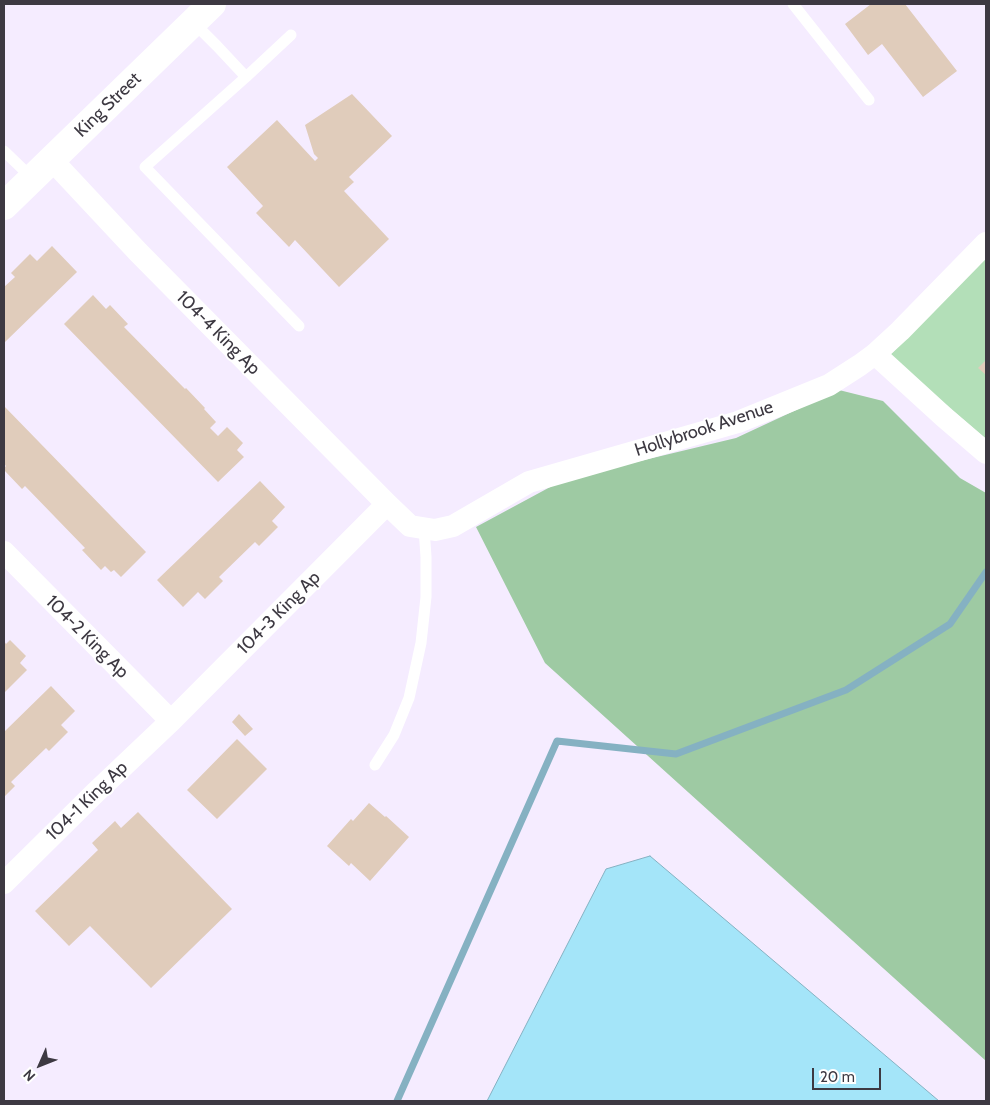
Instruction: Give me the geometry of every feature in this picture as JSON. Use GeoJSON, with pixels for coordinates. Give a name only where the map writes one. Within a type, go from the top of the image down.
{"type":"FeatureCollection","features":[{"type":"Feature","properties":{"kind":"street","name":"King Street"},"geometry":{"type":"LineString","coordinates":[[4,206],[203,13]]}},
{"type":"Feature","properties":{"kind":"street","name":"104-4 King Ap"},"geometry":{"type":"LineString","coordinates":[[52,159],[138,252],[387,504]]}},
{"type":"Feature","properties":{"kind":"street","name":"Hollybrook Avenue"},"geometry":{"type":"LineString","coordinates":[[387,504],[410,526],[435,530],[453,526],[529,482],[738,422],[829,385],[875,354],[986,243]]}},
{"type":"Feature","properties":{"kind":"street"},"geometry":{"type":"LineString","coordinates":[[875,354],[986,453]]}},
{"type":"Feature","properties":{"kind":"street","name":"104-3 King Ap"},"geometry":{"type":"LineString","coordinates":[[171,721],[387,504]]}},
{"type":"Feature","properties":{"kind":"street","name":"104-2 King Ap"},"geometry":{"type":"LineString","coordinates":[[4,552],[171,721]]}},
{"type":"Feature","properties":{"kind":"street","name":"104-1 King Ap"},"geometry":{"type":"LineString","coordinates":[[4,883],[171,721]]}},
{"type":"Feature","properties":{"kind":"lane"},"geometry":{"type":"LineString","coordinates":[[793,4],[869,100]]}},
{"type":"Feature","properties":{"kind":"lane"},"geometry":{"type":"LineString","coordinates":[[203,13],[218,46],[246,77]]}},
{"type":"Feature","properties":{"kind":"lane"},"geometry":{"type":"LineString","coordinates":[[291,35],[145,167],[299,326]]}},
{"type":"Feature","properties":{"kind":"lane"},"geometry":{"type":"LineString","coordinates":[[4,151],[32,178]]}},
{"type":"Feature","properties":{"kind":"lane"},"geometry":{"type":"LineString","coordinates":[[375,765],[394,735],[409,698],[421,643],[426,596],[424,528]]}},
{"type":"Feature","properties":{"kind":"green space"},"geometry":{"type":"Polygon","coordinates":[[[986,257],[986,439],[889,356],[986,257]]]}},
{"type":"Feature","properties":{"kind":"green space"},"geometry":{"type":"Polygon","coordinates":[[[839,390],[883,401],[960,478],[986,493],[986,1061],[545,663],[476,527],[565,479],[736,438],[839,390]]]}},
{"type":"Feature","properties":{"kind":"water"},"geometry":{"type":"Polygon","coordinates":[[[650,856],[939,1101],[487,1101],[606,869],[650,856]]]}},
{"type":"Feature","properties":{"kind":"building"},"geometry":{"type":"Polygon","coordinates":[[[871,4],[905,4],[957,71],[923,97],[882,44],[868,55],[845,24],[871,4]]]}},
{"type":"Feature","properties":{"kind":"building"},"geometry":{"type":"Polygon","coordinates":[[[352,94],[392,136],[349,177],[354,182],[344,191],[389,239],[339,287],[295,240],[289,247],[256,213],[263,206],[227,167],[277,120],[315,161],[318,158],[314,154],[305,125],[352,94]]]}},
{"type":"Feature","properties":{"kind":"building"},"geometry":{"type":"Polygon","coordinates":[[[52,246],[77,272],[4,343],[4,287],[15,277],[11,273],[30,254],[37,261],[52,246]]]}},
{"type":"Feature","properties":{"kind":"building"},"geometry":{"type":"Polygon","coordinates":[[[93,295],[106,309],[110,305],[128,324],[124,327],[205,408],[216,422],[210,428],[218,436],[227,427],[243,443],[237,450],[244,457],[218,482],[64,324],[93,295]]]}},
{"type":"Feature","properties":{"kind":"building"},"geometry":{"type":"Polygon","coordinates":[[[986,360],[986,375],[978,368],[986,360]]]}},
{"type":"Feature","properties":{"kind":"building"},"geometry":{"type":"Polygon","coordinates":[[[4,406],[146,552],[121,577],[114,570],[111,572],[105,566],[101,570],[82,550],[85,548],[25,486],[22,489],[4,470],[6,466],[4,464],[4,406]]]}},
{"type":"Feature","properties":{"kind":"building"},"geometry":{"type":"Polygon","coordinates":[[[260,481],[285,507],[272,521],[278,527],[259,546],[255,542],[219,577],[223,581],[205,599],[198,592],[183,607],[157,580],[260,481]]]}},
{"type":"Feature","properties":{"kind":"building"},"geometry":{"type":"Polygon","coordinates":[[[10,640],[26,656],[20,663],[27,670],[4,693],[4,641],[6,644],[10,640]]]}},
{"type":"Feature","properties":{"kind":"building"},"geometry":{"type":"Polygon","coordinates":[[[51,686],[75,711],[61,725],[68,732],[49,751],[46,748],[11,782],[15,786],[4,797],[4,732],[51,686]]]}},
{"type":"Feature","properties":{"kind":"building"},"geometry":{"type":"Polygon","coordinates":[[[239,714],[253,729],[245,736],[232,722],[239,714]]]}},
{"type":"Feature","properties":{"kind":"building"},"geometry":{"type":"Polygon","coordinates":[[[237,739],[267,769],[217,819],[187,790],[237,739]]]}},
{"type":"Feature","properties":{"kind":"building"},"geometry":{"type":"Polygon","coordinates":[[[369,803],[409,837],[370,881],[351,863],[349,866],[327,846],[351,819],[353,821],[369,803]]]}},
{"type":"Feature","properties":{"kind":"building"},"geometry":{"type":"Polygon","coordinates":[[[138,812],[232,909],[151,988],[90,926],[69,946],[35,911],[98,850],[92,843],[115,821],[121,828],[138,812]]]}},
{"type":"Feature","properties":{"kind":"waterway"},"geometry":{"type":"LineString","coordinates":[[397,1101],[557,741],[676,754],[846,690],[950,624],[986,572]]}}]}
